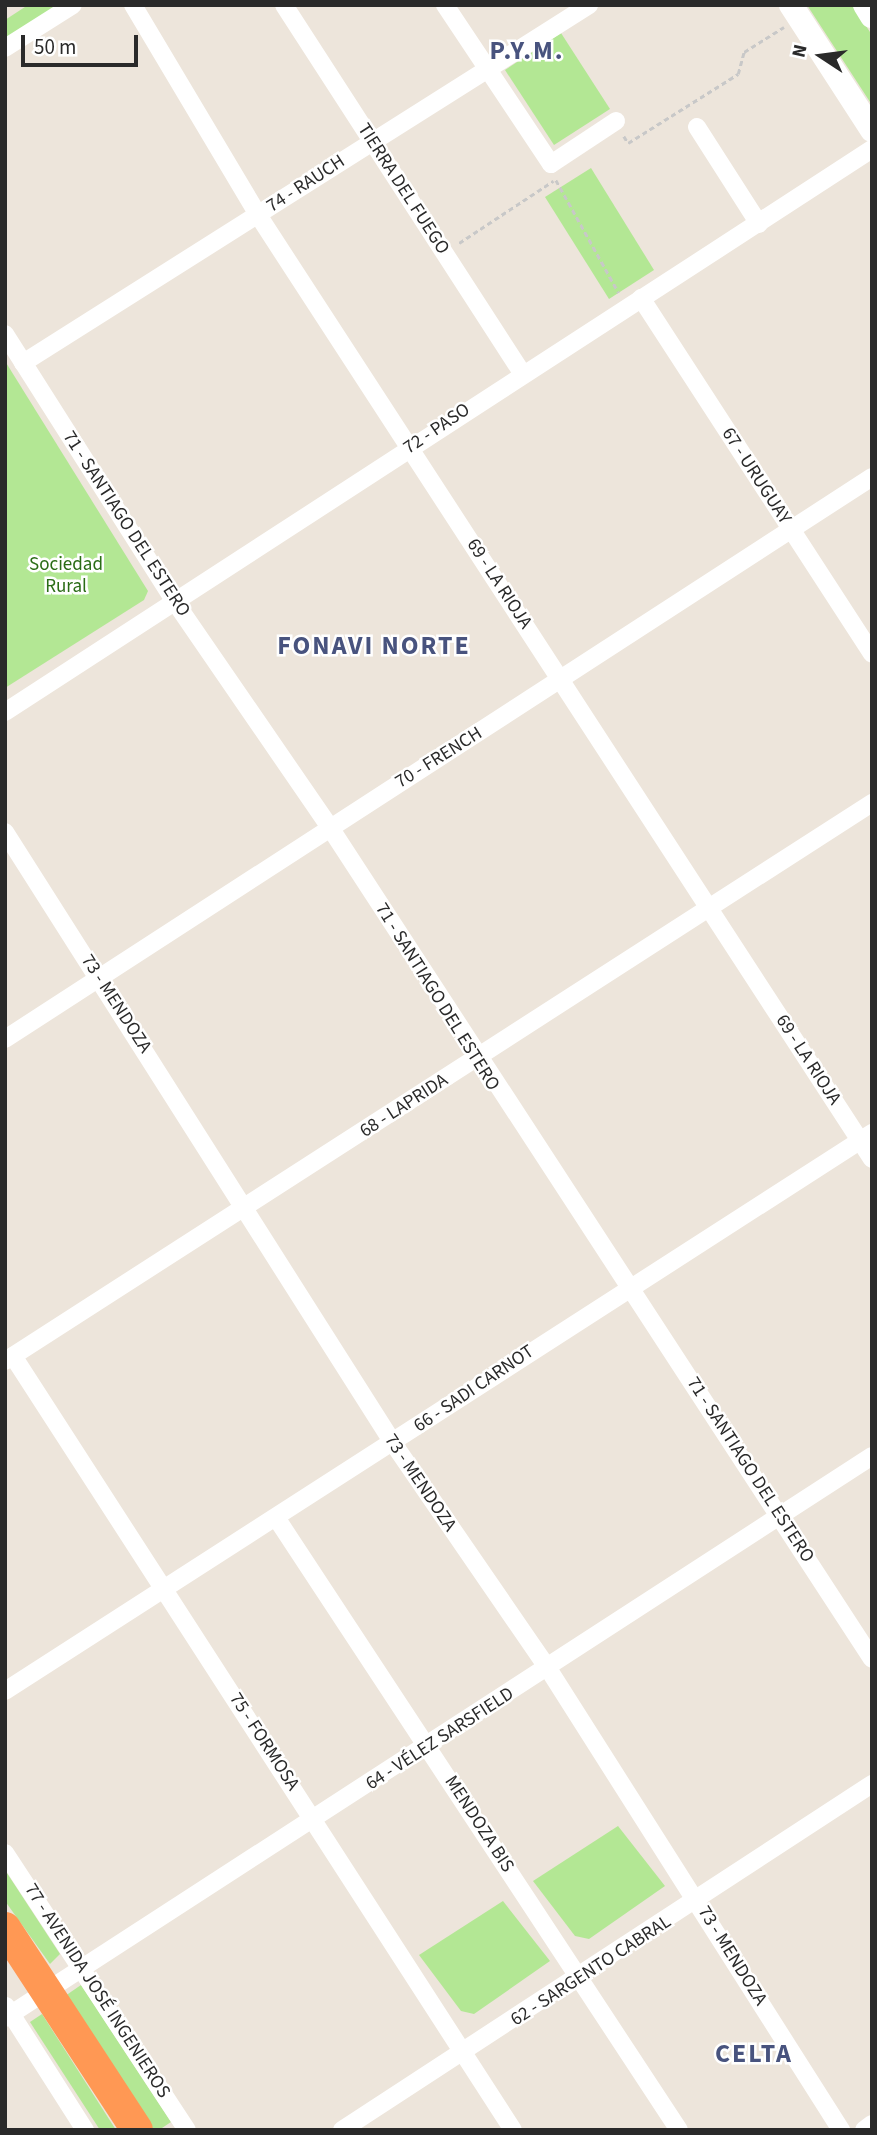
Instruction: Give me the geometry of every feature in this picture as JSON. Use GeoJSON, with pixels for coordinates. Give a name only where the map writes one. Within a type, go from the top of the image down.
{"type":"FeatureCollection","features":[{"type":"Feature","properties":{"kind":"highway"},"geometry":{"type":"LineString","coordinates":[[5,1928],[137,2130]]}},
{"type":"Feature","properties":{"kind":"main road"},"geometry":{"type":"LineString","coordinates":[[865,5],[872,16]]}},
{"type":"Feature","properties":{"kind":"main road"},"geometry":{"type":"LineString","coordinates":[[795,12],[872,131]]}},
{"type":"Feature","properties":{"kind":"street"},"geometry":{"type":"LineString","coordinates":[[5,48],[74,5]]}},
{"type":"Feature","properties":{"kind":"street","name":"69 - LA RIOJA"},"geometry":{"type":"LineString","coordinates":[[132,5],[258,215],[709,909],[866,1137],[872,1159]]}},
{"type":"Feature","properties":{"kind":"street","name":"TIERRA DEL FUEGO"},"geometry":{"type":"LineString","coordinates":[[284,5],[521,372]]}},
{"type":"Feature","properties":{"kind":"street"},"geometry":{"type":"LineString","coordinates":[[445,5],[553,172],[616,121]]}},
{"type":"Feature","properties":{"kind":"street","name":"74 - RAUCH"},"geometry":{"type":"LineString","coordinates":[[23,363],[589,5]]}},
{"type":"Feature","properties":{"kind":"street"},"geometry":{"type":"LineString","coordinates":[[697,127],[759,224]]}},
{"type":"Feature","properties":{"kind":"street","name":"72 - PASO"},"geometry":{"type":"LineString","coordinates":[[5,712],[521,372],[759,224],[872,149]]}},
{"type":"Feature","properties":{"kind":"street","name":"67 - URUGUAY"},"geometry":{"type":"LineString","coordinates":[[634,302],[791,528],[872,654]]}},
{"type":"Feature","properties":{"kind":"street","name":"71 - SANTIAGO DEL ESTERO"},"geometry":{"type":"LineString","coordinates":[[5,334],[175,602],[329,826],[476,1059],[781,1514],[872,1659]]}},
{"type":"Feature","properties":{"kind":"street","name":"70 - FRENCH"},"geometry":{"type":"LineString","coordinates":[[5,1039],[98,974],[562,681],[872,477]]}},
{"type":"Feature","properties":{"kind":"street","name":"68 - LAPRIDA"},"geometry":{"type":"LineString","coordinates":[[9,1359],[872,803]]}},
{"type":"Feature","properties":{"kind":"street","name":"73 - MENDOZA"},"geometry":{"type":"LineString","coordinates":[[5,832],[247,1208],[393,1443],[549,1670],[841,2130]]}},
{"type":"Feature","properties":{"kind":"street","name":"66 - SADI CARNOT"},"geometry":{"type":"LineString","coordinates":[[5,1692],[277,1519],[629,1286],[866,1137]]}},
{"type":"Feature","properties":{"kind":"street","name":"75 - FORMOSA"},"geometry":{"type":"LineString","coordinates":[[9,1359],[165,1589],[513,2130]]}},
{"type":"Feature","properties":{"kind":"street","name":"64 - VÉLEZ SARSFIELD"},"geometry":{"type":"LineString","coordinates":[[7,2012],[85,1970],[549,1670],[872,1456]]}},
{"type":"Feature","properties":{"kind":"street","name":"MENDOZA BIS"},"geometry":{"type":"LineString","coordinates":[[277,1519],[679,2130]]}},
{"type":"Feature","properties":{"kind":"street","name":"62 - SARGENTO CABRAL"},"geometry":{"type":"LineString","coordinates":[[342,2130],[580,1979],[872,1784]]}},
{"type":"Feature","properties":{"kind":"street","name":"77 - AVENIDA JOSÉ INGENIEROS"},"geometry":{"type":"LineString","coordinates":[[5,1853],[85,1970],[187,2130]]}},
{"type":"Feature","properties":{"kind":"street"},"geometry":{"type":"LineString","coordinates":[[7,2012],[85,2130]]}},
{"type":"Feature","properties":{"kind":"street"},"geometry":{"type":"LineString","coordinates":[[864,2130],[872,2124]]}},
{"type":"Feature","properties":{"kind":"path"},"geometry":{"type":"LineString","coordinates":[[616,121],[628,143],[738,74],[744,52],[795,12]]}},
{"type":"Feature","properties":{"kind":"path"},"geometry":{"type":"LineString","coordinates":[[444,253],[553,172],[634,302]]}},
{"type":"Feature","properties":{"kind":"green space"},"geometry":{"type":"Polygon","coordinates":[[[28,5],[58,5],[5,39],[5,20],[28,5]]]}},
{"type":"Feature","properties":{"kind":"green space"},"geometry":{"type":"Polygon","coordinates":[[[807,5],[852,5],[872,35],[872,105],[807,5]]]}},
{"type":"Feature","properties":{"kind":"green space"},"geometry":{"type":"Polygon","coordinates":[[[561,33],[610,109],[554,145],[505,70],[561,33]]]}},
{"type":"Feature","properties":{"kind":"green space"},"geometry":{"type":"Polygon","coordinates":[[[591,168],[654,270],[609,299],[545,197],[591,168]]]}},
{"type":"Feature","properties":{"kind":"green space","name":"Sociedad Rural"},"geometry":{"type":"Polygon","coordinates":[[[5,361],[148,591],[144,600],[5,688],[5,361]]]}},
{"type":"Feature","properties":{"kind":"green space"},"geometry":{"type":"Polygon","coordinates":[[[618,1826],[665,1886],[589,1939],[575,1936],[533,1881],[618,1826]]]}},
{"type":"Feature","properties":{"kind":"green space"},"geometry":{"type":"Polygon","coordinates":[[[5,1870],[60,1954],[50,1964],[5,1901],[5,1870]]]}},
{"type":"Feature","properties":{"kind":"green space"},"geometry":{"type":"Polygon","coordinates":[[[503,1901],[550,1961],[474,2014],[461,2011],[419,1955],[503,1901]]]}},
{"type":"Feature","properties":{"kind":"green space"},"geometry":{"type":"Polygon","coordinates":[[[81,1985],[171,2122],[159,2130],[153,2130],[65,1996],[81,1985]]]}},
{"type":"Feature","properties":{"kind":"green space"},"geometry":{"type":"Polygon","coordinates":[[[42,2014],[116,2130],[100,2130],[30,2022],[42,2014]]]}},
{"type":"Feature","properties":{"kind":"district","name":"P.Y.M."},"geometry":{"type":"Point","coordinates":[527,51]}},
{"type":"Feature","properties":{"kind":"district","name":"FONAVI NORTE"},"geometry":{"type":"Point","coordinates":[374,646]}},
{"type":"Feature","properties":{"kind":"district","name":"CELTA"},"geometry":{"type":"Point","coordinates":[754,2054]}}]}
